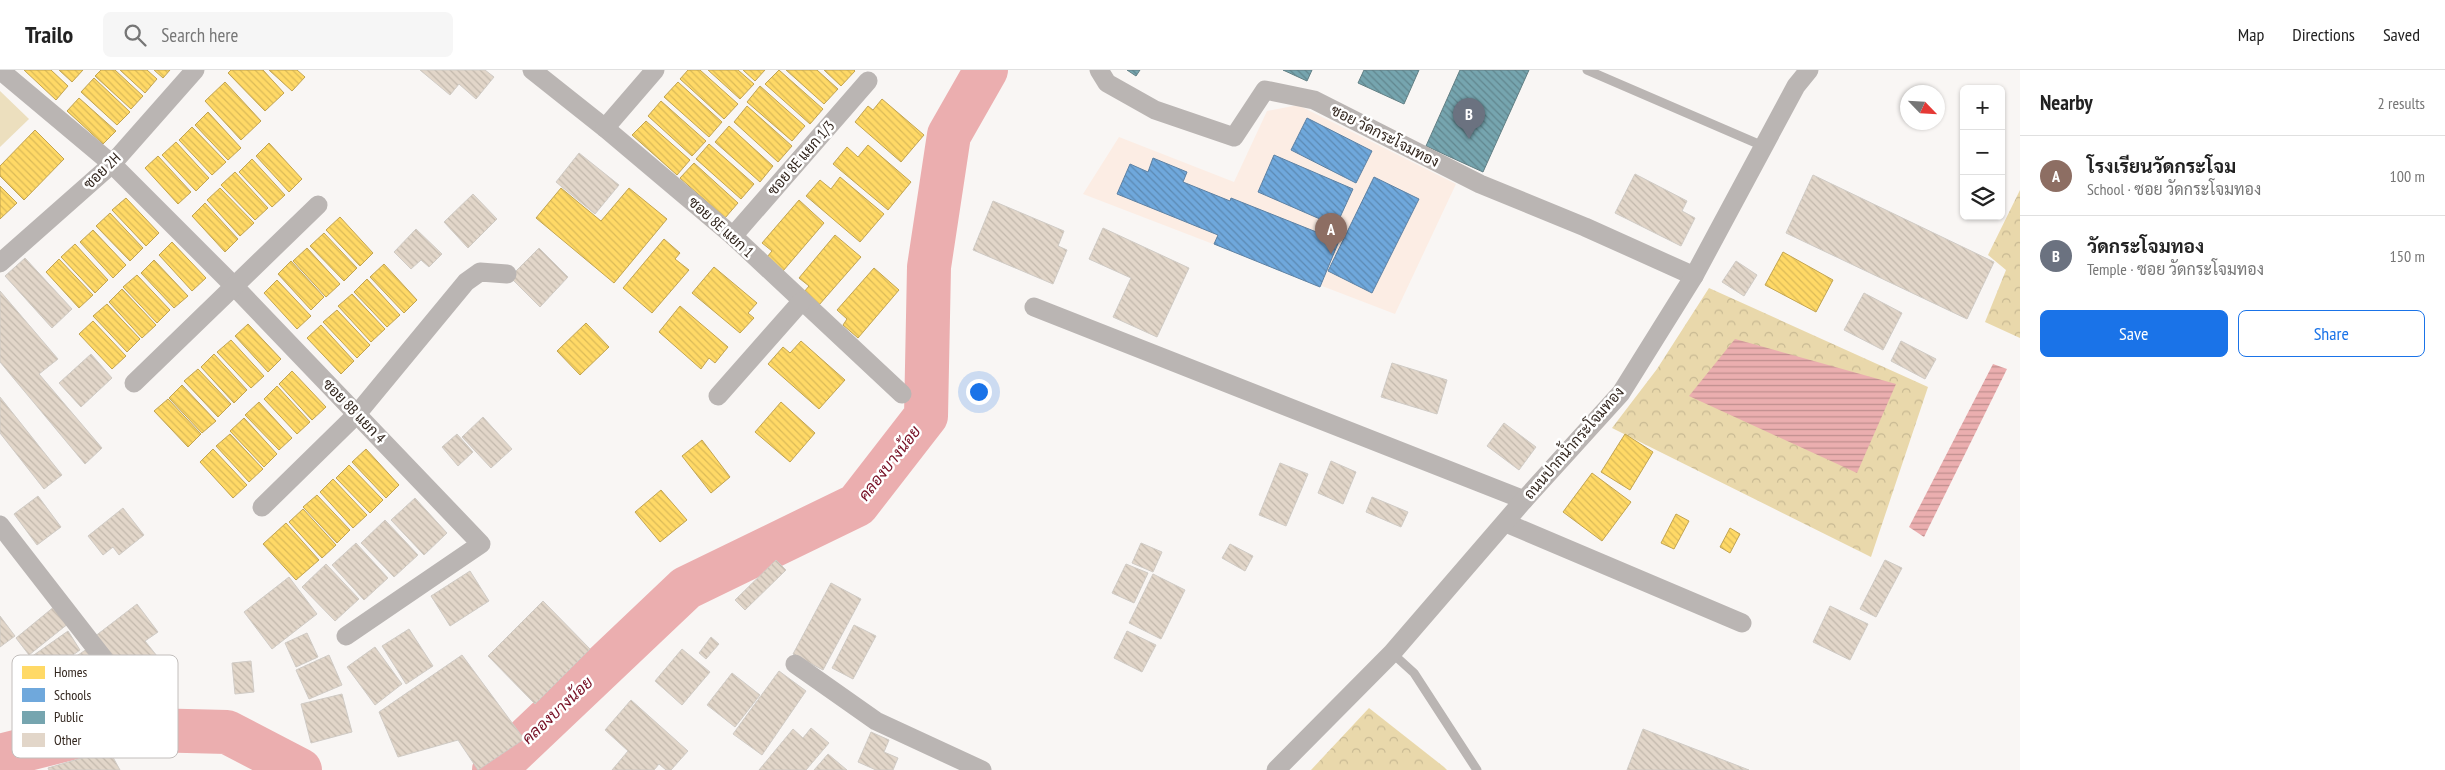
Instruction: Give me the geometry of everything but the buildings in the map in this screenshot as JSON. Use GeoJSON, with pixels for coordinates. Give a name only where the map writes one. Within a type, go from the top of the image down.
{"type":"FeatureCollection","features":[{"type":"Feature","properties":{"kind":"street","name":"ซอย 8B แยก 4"},"geometry":{"type":"LineString","coordinates":[[0,70],[112,164],[233,285],[481,544],[346,636]]}},
{"type":"Feature","properties":{"kind":"street","name":"ซอย 2H"},"geometry":{"type":"LineString","coordinates":[[0,262],[112,164],[195,70]]}},
{"type":"Feature","properties":{"kind":"street","name":"ซอย 8E แยก 1"},"geometry":{"type":"LineString","coordinates":[[532,70],[605,128],[733,236],[801,302],[902,394]]}},
{"type":"Feature","properties":{"kind":"street"},"geometry":{"type":"LineString","coordinates":[[605,128],[655,70]]}},
{"type":"Feature","properties":{"kind":"street","name":"ซอย วัดกระโจมทอง"},"geometry":{"type":"LineString","coordinates":[[1099,70],[1108,83],[1155,110],[1234,137],[1265,90],[1314,100],[1480,184],[1585,227],[1694,276]]}},
{"type":"Feature","properties":{"kind":"street","name":"ถนนปากน้ำกระโจมทอง"},"geometry":{"type":"LineString","coordinates":[[1276,770],[1392,653],[1524,500],[1621,393],[1694,276],[1796,86],[1809,70]]}},
{"type":"Feature","properties":{"kind":"street","name":"ซอย 8E แยก 1/3"},"geometry":{"type":"LineString","coordinates":[[733,236],[868,81]]}},
{"type":"Feature","properties":{"kind":"street"},"geometry":{"type":"LineString","coordinates":[[134,383],[233,285],[318,205]]}},
{"type":"Feature","properties":{"kind":"street"},"geometry":{"type":"LineString","coordinates":[[262,507],[357,414],[466,282],[480,272],[507,274]]}},
{"type":"Feature","properties":{"kind":"street"},"geometry":{"type":"LineString","coordinates":[[718,396],[801,302]]}},
{"type":"Feature","properties":{"kind":"street"},"geometry":{"type":"LineString","coordinates":[[1034,307],[1524,500]]}},
{"type":"Feature","properties":{"kind":"street"},"geometry":{"type":"LineString","coordinates":[[1506,523],[1742,623]]}},
{"type":"Feature","properties":{"kind":"street"},"geometry":{"type":"LineString","coordinates":[[0,525],[101,655]]}},
{"type":"Feature","properties":{"kind":"street"},"geometry":{"type":"LineString","coordinates":[[795,664],[876,721],[982,770]]}},
{"type":"Feature","properties":{"kind":"lane"},"geometry":{"type":"LineString","coordinates":[[1587,70],[1763,146]]}},
{"type":"Feature","properties":{"kind":"lane"},"geometry":{"type":"LineString","coordinates":[[1392,653],[1414,673],[1478,770]]}},
{"type":"Feature","properties":{"kind":"shaded area"},"geometry":{"type":"Polygon","coordinates":[[[0,91],[29,119],[0,147],[0,91]]]}},
{"type":"Feature","properties":{"kind":"shaded area"},"geometry":{"type":"Polygon","coordinates":[[[1298,105],[1456,184],[1395,314],[1083,194],[1119,137],[1234,182],[1267,111],[1298,105]]]}},
{"type":"Feature","properties":{"kind":"shaded area"},"geometry":{"type":"Polygon","coordinates":[[[1735,339],[1896,384],[1857,473],[1689,396],[1735,339]]]}},
{"type":"Feature","properties":{"kind":"shaded area"},"geometry":{"type":"Polygon","coordinates":[[[1993,364],[2007,369],[1924,537],[1909,527],[1993,364]]]}},
{"type":"Feature","properties":{"kind":"green space"},"geometry":{"type":"Polygon","coordinates":[[[2020,190],[2020,338],[1985,322],[2006,270],[1988,255],[2020,190]]]}},
{"type":"Feature","properties":{"kind":"green space"},"geometry":{"type":"Polygon","coordinates":[[[1709,288],[1928,387],[1871,557],[1612,428],[1657,369],[1709,288]]]}},
{"type":"Feature","properties":{"kind":"green space"},"geometry":{"type":"Polygon","coordinates":[[[1369,708],[1444,767],[1447,770],[1311,770],[1369,708]]]}},
{"type":"Feature","properties":{"kind":"waterway","name":"คลองบางน้อย"},"geometry":{"type":"LineString","coordinates":[[494,770],[686,588],[857,505],[926,416],[929,267],[949,135],[986,70]]}},
{"type":"Feature","properties":{"kind":"waterway","name":"คลองบางน้อย"},"geometry":{"type":"LineString","coordinates":[[178,731],[227,732],[300,770]]}},
{"type":"Feature","properties":{"kind":"waterway","name":"คลองบางน้อย"},"geometry":{"type":"LineString","coordinates":[[0,756],[12,753]]}},
{"type":"Feature","properties":{"kind":"place","name":"วัดกระโจมทอง"},"geometry":{"type":"Point","coordinates":[1469,139]}},
{"type":"Feature","properties":{"kind":"place","name":"โรงเรียนวัดกระโจม"},"geometry":{"type":"Point","coordinates":[1331,254]}}]}
